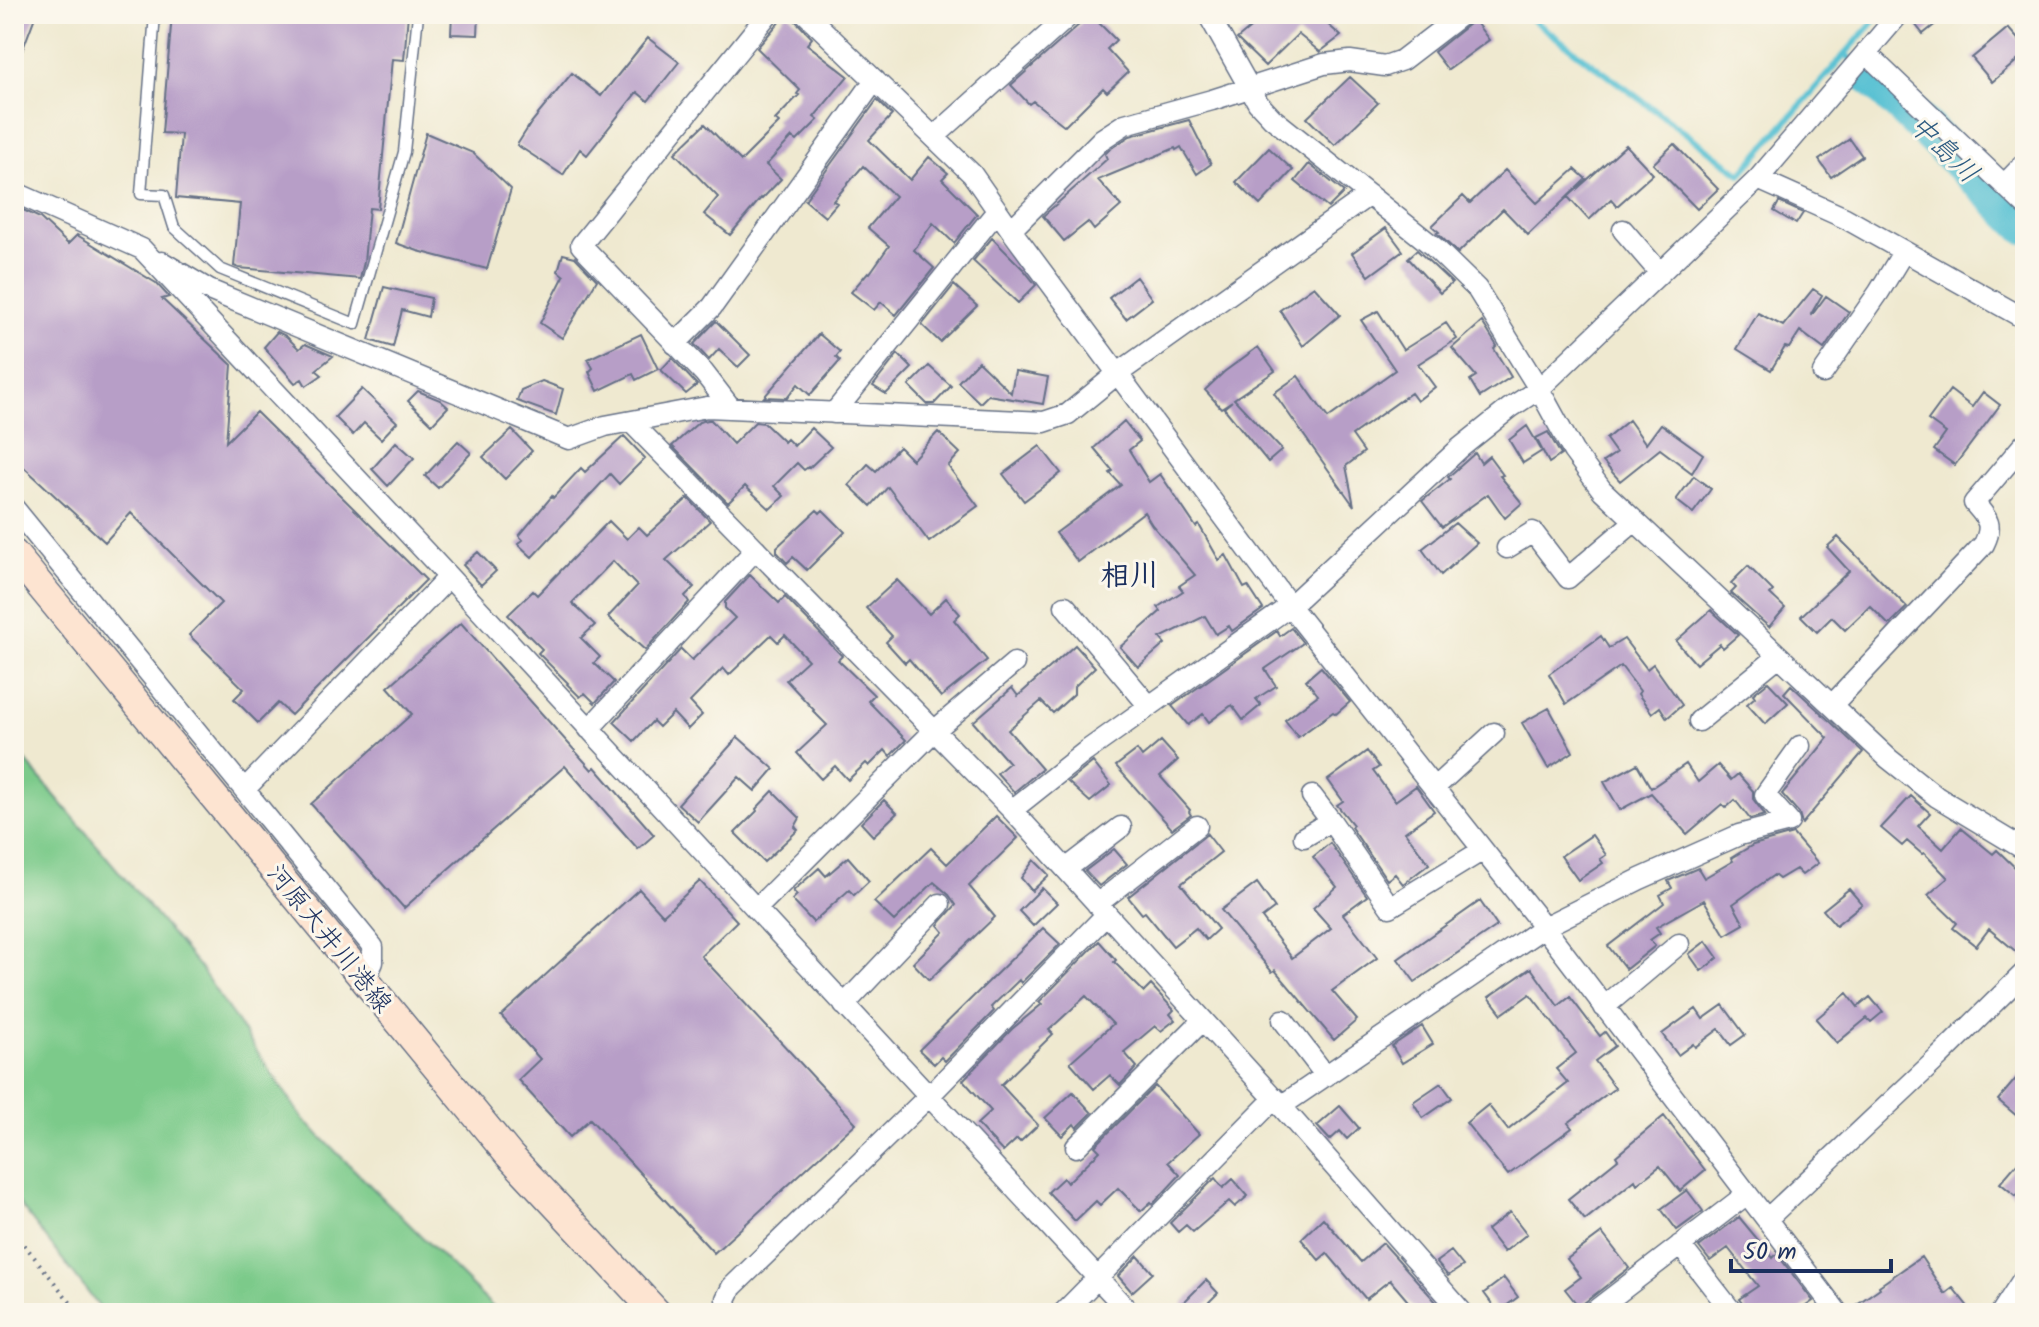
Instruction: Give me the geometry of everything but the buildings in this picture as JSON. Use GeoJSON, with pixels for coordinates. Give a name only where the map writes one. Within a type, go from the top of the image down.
{"type":"FeatureCollection","features":[{"type":"Feature","properties":{"kind":"main road","name":"河原大井川港線"},"geometry":{"type":"LineString","coordinates":[[14,554],[509,1155],[657,1313]]}},
{"type":"Feature","properties":{"kind":"street"},"geometry":{"type":"LineString","coordinates":[[731,408],[704,373],[581,245],[768,14]]}},
{"type":"Feature","properties":{"kind":"street"},"geometry":{"type":"LineString","coordinates":[[806,14],[972,174],[1290,606],[1544,927],[1838,1313]]}},
{"type":"Feature","properties":{"kind":"street"},"geometry":{"type":"LineString","coordinates":[[934,137],[1071,14]]}},
{"type":"Feature","properties":{"kind":"street"},"geometry":{"type":"LineString","coordinates":[[1208,14],[1258,103],[1272,118],[1434,247],[1477,289],[1573,451],[1602,490],[1889,759],[1937,797],[2025,850]]}},
{"type":"Feature","properties":{"kind":"street"},"geometry":{"type":"LineString","coordinates":[[1011,230],[1102,139],[1125,124],[1324,64],[1350,61],[1385,66],[1402,60],[1462,14]]}},
{"type":"Feature","properties":{"kind":"street"},"geometry":{"type":"LineString","coordinates":[[1012,810],[1085,752],[1290,606],[1460,448],[1539,389],[1758,179],[1899,14]]}},
{"type":"Feature","properties":{"kind":"street"},"geometry":{"type":"LineString","coordinates":[[1865,54],[2025,205]]}},
{"type":"Feature","properties":{"kind":"street"},"geometry":{"type":"LineString","coordinates":[[675,344],[712,307],[875,80]]}},
{"type":"Feature","properties":{"kind":"street"},"geometry":{"type":"LineString","coordinates":[[2004,185],[2025,163]]}},
{"type":"Feature","properties":{"kind":"street"},"geometry":{"type":"LineString","coordinates":[[1758,179],[1845,218],[2025,319]]}},
{"type":"Feature","properties":{"kind":"street"},"geometry":{"type":"LineString","coordinates":[[14,192],[142,249],[209,290],[569,439],[605,426],[707,407],[1044,422],[1068,414],[1117,374],[1369,195]]}},
{"type":"Feature","properties":{"kind":"street"},"geometry":{"type":"LineString","coordinates":[[834,413],[997,211]]}},
{"type":"Feature","properties":{"kind":"street"},"geometry":{"type":"LineString","coordinates":[[1623,230],[1660,273]]}},
{"type":"Feature","properties":{"kind":"street"},"geometry":{"type":"LineString","coordinates":[[142,249],[1130,1313]]}},
{"type":"Feature","properties":{"kind":"street"},"geometry":{"type":"LineString","coordinates":[[1823,373],[1904,251]]}},
{"type":"Feature","properties":{"kind":"street"},"geometry":{"type":"LineString","coordinates":[[631,422],[1012,810],[1278,1102],[1463,1313]]}},
{"type":"Feature","properties":{"kind":"street"},"geometry":{"type":"LineString","coordinates":[[1832,705],[1984,544],[1989,534],[1989,520],[1974,503],[2025,443]]}},
{"type":"Feature","properties":{"kind":"street"},"geometry":{"type":"LineString","coordinates":[[14,508],[373,947],[373,962],[365,980]]}},
{"type":"Feature","properties":{"kind":"street"},"geometry":{"type":"LineString","coordinates":[[1507,548],[1533,532],[1568,578],[1635,521]]}},
{"type":"Feature","properties":{"kind":"street"},"geometry":{"type":"LineString","coordinates":[[589,729],[756,549]]}},
{"type":"Feature","properties":{"kind":"street"},"geometry":{"type":"LineString","coordinates":[[245,789],[449,577]]}},
{"type":"Feature","properties":{"kind":"street"},"geometry":{"type":"LineString","coordinates":[[1065,606],[1149,706]]}},
{"type":"Feature","properties":{"kind":"street"},"geometry":{"type":"LineString","coordinates":[[1699,721],[1779,656]]}},
{"type":"Feature","properties":{"kind":"street"},"geometry":{"type":"LineString","coordinates":[[756,909],[934,731],[1014,663]]}},
{"type":"Feature","properties":{"kind":"street"},"geometry":{"type":"LineString","coordinates":[[1434,788],[1494,733]]}},
{"type":"Feature","properties":{"kind":"street"},"geometry":{"type":"LineString","coordinates":[[1069,1307],[1278,1102],[1326,1076],[1544,927],[1640,879],[1739,835],[1789,822],[1765,795],[1800,746]]}},
{"type":"Feature","properties":{"kind":"street"},"geometry":{"type":"LineString","coordinates":[[1312,796],[1390,907],[1483,850]]}},
{"type":"Feature","properties":{"kind":"street"},"geometry":{"type":"LineString","coordinates":[[1304,837],[1331,821]]}},
{"type":"Feature","properties":{"kind":"street"},"geometry":{"type":"LineString","coordinates":[[728,1313],[726,1299],[732,1287],[929,1096],[1102,909],[1197,826]]}},
{"type":"Feature","properties":{"kind":"street"},"geometry":{"type":"LineString","coordinates":[[1066,869],[1121,827]]}},
{"type":"Feature","properties":{"kind":"street"},"geometry":{"type":"LineString","coordinates":[[844,1005],[940,904]]}},
{"type":"Feature","properties":{"kind":"street"},"geometry":{"type":"LineString","coordinates":[[1604,1007],[1679,944]]}},
{"type":"Feature","properties":{"kind":"street"},"geometry":{"type":"LineString","coordinates":[[1767,1219],[2025,972]]}},
{"type":"Feature","properties":{"kind":"street"},"geometry":{"type":"LineString","coordinates":[[1076,1147],[1203,1020]]}},
{"type":"Feature","properties":{"kind":"street"},"geometry":{"type":"LineString","coordinates":[[1283,1020],[1326,1076]]}},
{"type":"Feature","properties":{"kind":"street"},"geometry":{"type":"LineString","coordinates":[[1592,1313],[1747,1194]]}},
{"type":"Feature","properties":{"kind":"street"},"geometry":{"type":"LineString","coordinates":[[1680,1245],[1733,1313]]}},
{"type":"Feature","properties":{"kind":"street"},"geometry":{"type":"LineString","coordinates":[[2001,1313],[2025,1276]]}},
{"type":"Feature","properties":{"kind":"lane"},"geometry":{"type":"LineString","coordinates":[[155,14],[141,194],[164,195],[174,227],[220,269],[355,324],[404,152],[418,14]]}},
{"type":"Feature","properties":{"kind":"path"},"geometry":{"type":"LineString","coordinates":[[14,1232],[79,1313]]}},
{"type":"Feature","properties":{"kind":"green space"},"geometry":{"type":"Polygon","coordinates":[[[14,747],[201,969],[303,1119],[499,1313],[104,1313],[14,1197],[14,747]]]}},
{"type":"Feature","properties":{"kind":"waterway"},"geometry":{"type":"LineString","coordinates":[[1525,14],[1741,174],[1845,54],[1866,71]]}},
{"type":"Feature","properties":{"kind":"waterway"},"geometry":{"type":"LineString","coordinates":[[1845,54],[1881,14]]}},
{"type":"Feature","properties":{"kind":"waterway","name":"中島川"},"geometry":{"type":"LineString","coordinates":[[1866,71],[2025,225]]}},
{"type":"Feature","properties":{"kind":"district","name":"相川"},"geometry":{"type":"Point","coordinates":[1130,575]}}]}
